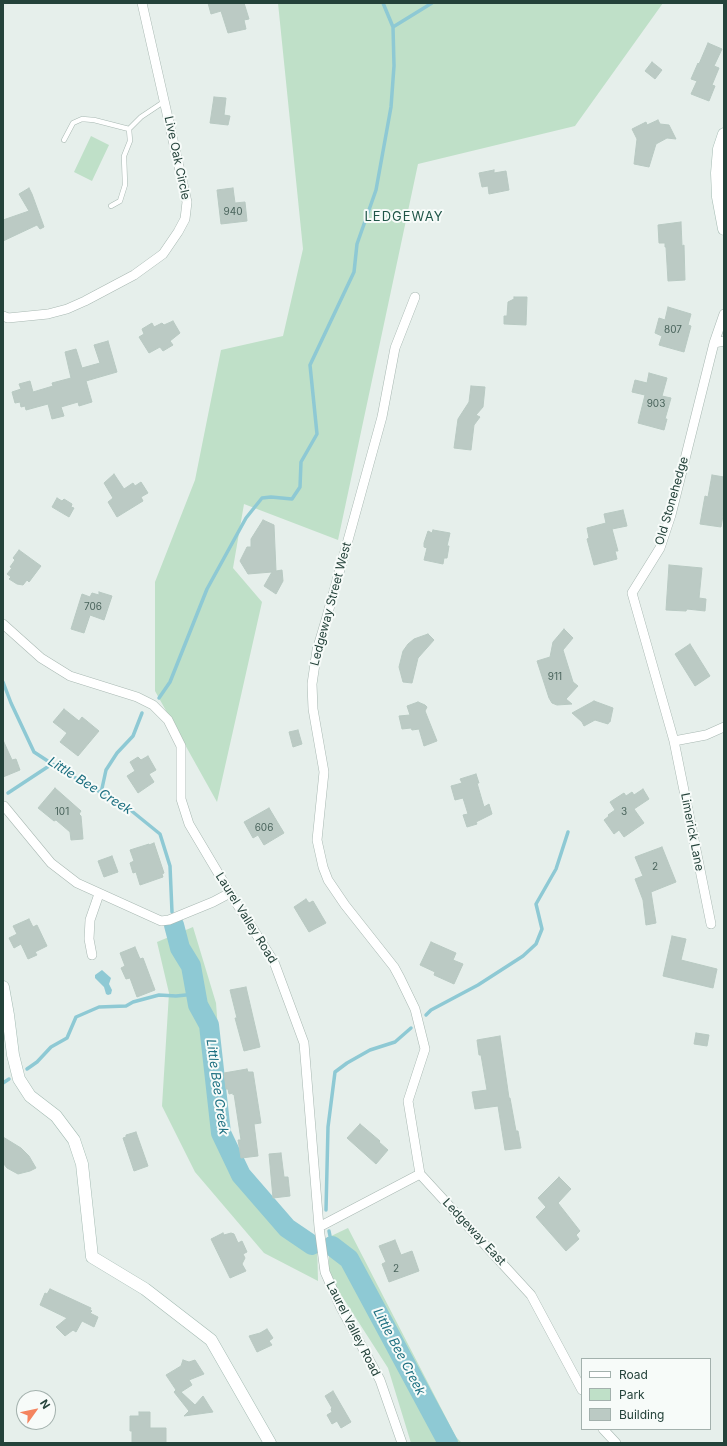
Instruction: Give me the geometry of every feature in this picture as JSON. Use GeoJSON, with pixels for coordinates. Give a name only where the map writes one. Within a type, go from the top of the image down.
{"type":"FeatureCollection","features":[{"type":"Feature","properties":{"kind":"street","name":"Live Oak Circle"},"geometry":{"type":"LineString","coordinates":[[3,316],[8,318],[48,314],[67,309],[134,275],[162,254],[178,232],[185,219],[188,202],[142,3]]}},
{"type":"Feature","properties":{"kind":"street"},"geometry":{"type":"LineString","coordinates":[[724,134],[719,148],[717,173],[718,197],[724,229]]}},
{"type":"Feature","properties":{"kind":"street","name":"Ledgeway Street West"},"geometry":{"type":"LineString","coordinates":[[416,297],[395,348],[382,417],[317,650],[312,684],[313,709],[324,772],[317,840],[323,867],[328,880],[345,905],[394,967],[415,1009],[425,1049],[408,1101],[420,1174]]}},
{"type":"Feature","properties":{"kind":"street","name":"Old Stonehedge"},"geometry":{"type":"LineString","coordinates":[[674,741],[632,593],[660,548],[670,515],[714,343],[724,314]]}},
{"type":"Feature","properties":{"kind":"street"},"geometry":{"type":"LineString","coordinates":[[714,343],[724,341]]}},
{"type":"Feature","properties":{"kind":"street","name":"Laurel Valley Road"},"geometry":{"type":"LineString","coordinates":[[3,624],[41,658],[70,676],[137,697],[156,707],[168,720],[181,746],[181,800],[189,824],[230,893],[274,962],[304,1043],[319,1227],[325,1272],[340,1306],[380,1380],[402,1443]]}},
{"type":"Feature","properties":{"kind":"street"},"geometry":{"type":"LineString","coordinates":[[674,741],[706,735],[724,727]]}},
{"type":"Feature","properties":{"kind":"street","name":"Limerick Lane"},"geometry":{"type":"LineString","coordinates":[[674,741],[711,924]]}},
{"type":"Feature","properties":{"kind":"street"},"geometry":{"type":"LineString","coordinates":[[4,806],[51,863],[77,883],[160,921],[169,920],[213,902],[230,893]]}},
{"type":"Feature","properties":{"kind":"street"},"geometry":{"type":"LineString","coordinates":[[92,955],[89,939],[90,920],[99,894]]}},
{"type":"Feature","properties":{"kind":"street"},"geometry":{"type":"LineString","coordinates":[[3,987],[8,1015],[12,1055],[19,1079],[30,1096],[56,1116],[74,1140],[82,1164],[92,1258],[145,1289],[211,1340],[270,1443]]}},
{"type":"Feature","properties":{"kind":"street"},"geometry":{"type":"LineString","coordinates":[[319,1227],[420,1174]]}},
{"type":"Feature","properties":{"kind":"street","name":"Ledgeway East"},"geometry":{"type":"LineString","coordinates":[[420,1174],[531,1295],[581,1388]]}},
{"type":"Feature","properties":{"kind":"street"},"geometry":{"type":"LineString","coordinates":[[604,1430],[616,1443]]}},
{"type":"Feature","properties":{"kind":"lane"},"geometry":{"type":"LineString","coordinates":[[111,206],[120,201],[125,185],[124,156],[130,141],[129,129],[141,117],[165,101]]}},
{"type":"Feature","properties":{"kind":"lane"},"geometry":{"type":"LineString","coordinates":[[64,140],[73,123],[82,119],[94,120],[129,129]]}},
{"type":"Feature","properties":{"kind":"green space"},"geometry":{"type":"Polygon","coordinates":[[[278,3],[663,3],[575,126],[418,164],[338,540],[244,504],[233,568],[262,602],[217,802],[155,691],[155,582],[195,480],[221,350],[283,336],[303,249],[278,3]]]}},
{"type":"Feature","properties":{"kind":"green space"},"geometry":{"type":"Polygon","coordinates":[[[91,136],[109,145],[92,181],[74,172],[91,136]]]}},
{"type":"Feature","properties":{"kind":"green space"},"geometry":{"type":"Polygon","coordinates":[[[193,927],[216,1003],[226,1135],[244,1172],[306,1242],[317,1243],[318,1281],[264,1253],[195,1172],[162,1106],[169,993],[157,942],[193,927]]]}},
{"type":"Feature","properties":{"kind":"green space"},"geometry":{"type":"Polygon","coordinates":[[[348,1228],[456,1437],[462,1443],[411,1443],[388,1368],[329,1276],[329,1237],[348,1228]]]}},
{"type":"Feature","properties":{"kind":"water"},"geometry":{"type":"Polygon","coordinates":[[[102,970],[111,978],[109,984],[112,990],[111,994],[108,995],[106,994],[104,987],[95,978],[95,975],[102,970]]]}},
{"type":"Feature","properties":{"kind":"building"},"geometry":{"type":"Polygon","coordinates":[[[208,3],[244,3],[249,19],[244,20],[246,29],[228,33],[221,11],[211,14],[208,3]]]}},
{"type":"Feature","properties":{"kind":"building"},"geometry":{"type":"Polygon","coordinates":[[[708,43],[722,49],[714,66],[719,68],[712,85],[715,86],[709,101],[691,94],[697,81],[691,79],[708,43]]]}},
{"type":"Feature","properties":{"kind":"building"},"geometry":{"type":"Polygon","coordinates":[[[652,62],[662,70],[655,79],[645,71],[652,62]]]}},
{"type":"Feature","properties":{"kind":"building"},"geometry":{"type":"Polygon","coordinates":[[[214,97],[226,98],[224,115],[230,116],[228,125],[210,123],[214,97]]]}},
{"type":"Feature","properties":{"kind":"building"},"geometry":{"type":"Polygon","coordinates":[[[658,120],[660,124],[669,125],[676,139],[667,138],[656,144],[649,167],[634,164],[637,139],[632,129],[646,122],[647,125],[658,120]]]}},
{"type":"Feature","properties":{"kind":"building"},"geometry":{"type":"Polygon","coordinates":[[[494,170],[494,173],[506,171],[509,190],[489,194],[488,186],[482,187],[479,173],[494,170]]]}},
{"type":"Feature","properties":{"kind":"building"},"geometry":{"type":"Polygon","coordinates":[[[29,188],[44,227],[40,229],[37,225],[3,241],[3,220],[29,211],[19,194],[29,188]]]}},
{"type":"Feature","properties":{"kind":"building"},"geometry":{"type":"Polygon","coordinates":[[[233,188],[235,203],[245,202],[247,221],[221,224],[217,190],[233,188]]]}},
{"type":"Feature","properties":{"kind":"building"},"geometry":{"type":"Polygon","coordinates":[[[681,222],[682,246],[684,245],[685,280],[668,281],[666,247],[665,243],[659,243],[658,225],[681,222]]]}},
{"type":"Feature","properties":{"kind":"building"},"geometry":{"type":"Polygon","coordinates":[[[514,297],[527,297],[526,325],[504,324],[504,316],[507,316],[508,302],[514,299],[514,297]]]}},
{"type":"Feature","properties":{"kind":"building"},"geometry":{"type":"Polygon","coordinates":[[[668,307],[691,314],[688,325],[691,326],[684,352],[659,345],[662,336],[655,333],[659,318],[665,320],[668,307]]]}},
{"type":"Feature","properties":{"kind":"building"},"geometry":{"type":"Polygon","coordinates":[[[173,321],[180,333],[170,341],[173,345],[163,351],[160,347],[149,353],[139,337],[144,334],[142,329],[152,323],[154,327],[162,323],[164,325],[173,321]]]}},
{"type":"Feature","properties":{"kind":"building"},"geometry":{"type":"Polygon","coordinates":[[[108,341],[117,372],[86,381],[92,402],[79,406],[78,402],[61,407],[64,416],[52,419],[48,404],[26,410],[25,406],[21,407],[20,402],[15,403],[12,392],[21,389],[19,384],[30,381],[33,392],[53,386],[52,383],[71,378],[65,352],[76,349],[82,368],[100,363],[94,345],[108,341]]]}},
{"type":"Feature","properties":{"kind":"building"},"geometry":{"type":"Polygon","coordinates":[[[649,373],[667,378],[662,396],[671,398],[665,419],[667,419],[664,430],[638,423],[645,395],[632,392],[635,380],[647,383],[649,373]]]}},
{"type":"Feature","properties":{"kind":"building"},"geometry":{"type":"Polygon","coordinates":[[[471,386],[485,387],[483,407],[476,415],[480,417],[474,425],[471,450],[454,448],[458,419],[469,402],[471,386]]]}},
{"type":"Feature","properties":{"kind":"building"},"geometry":{"type":"Polygon","coordinates":[[[114,474],[124,489],[133,483],[135,486],[141,482],[148,493],[141,497],[143,501],[117,517],[108,502],[113,498],[104,483],[114,474]]]}},
{"type":"Feature","properties":{"kind":"building"},"geometry":{"type":"Polygon","coordinates":[[[712,475],[724,477],[724,510],[721,527],[700,524],[705,496],[708,497],[712,475]]]}},
{"type":"Feature","properties":{"kind":"building"},"geometry":{"type":"Polygon","coordinates":[[[57,498],[62,501],[64,499],[72,504],[71,507],[74,508],[69,517],[52,507],[57,498]]]}},
{"type":"Feature","properties":{"kind":"building"},"geometry":{"type":"Polygon","coordinates":[[[623,510],[627,526],[612,529],[618,551],[615,551],[617,559],[594,565],[587,539],[589,538],[587,528],[606,523],[604,514],[623,510]]]}},
{"type":"Feature","properties":{"kind":"building"},"geometry":{"type":"Polygon","coordinates":[[[263,520],[274,525],[276,571],[282,570],[283,581],[276,594],[264,586],[272,572],[248,574],[240,561],[247,547],[251,547],[251,539],[263,520]]]}},
{"type":"Feature","properties":{"kind":"building"},"geometry":{"type":"Polygon","coordinates":[[[433,530],[450,533],[447,546],[449,546],[447,558],[444,558],[443,564],[424,560],[427,548],[424,547],[424,543],[428,531],[432,533],[433,530]]]}},
{"type":"Feature","properties":{"kind":"building"},"geometry":{"type":"Polygon","coordinates":[[[19,550],[41,566],[29,582],[27,580],[23,585],[17,584],[9,579],[11,577],[7,574],[12,568],[10,567],[15,560],[13,558],[19,550]]]}},
{"type":"Feature","properties":{"kind":"building"},"geometry":{"type":"Polygon","coordinates":[[[669,565],[702,568],[699,598],[706,599],[705,611],[687,609],[686,611],[666,610],[669,565]]]}},
{"type":"Feature","properties":{"kind":"building"},"geometry":{"type":"Polygon","coordinates":[[[99,592],[112,596],[104,620],[90,615],[84,633],[71,629],[82,594],[90,597],[92,593],[99,595],[99,592]]]}},
{"type":"Feature","properties":{"kind":"building"},"geometry":{"type":"Polygon","coordinates":[[[564,629],[573,638],[563,650],[573,682],[578,686],[566,699],[572,704],[557,705],[552,703],[549,698],[537,661],[550,657],[553,642],[564,629]]]}},
{"type":"Feature","properties":{"kind":"building"},"geometry":{"type":"Polygon","coordinates":[[[428,634],[434,640],[418,658],[412,683],[403,682],[399,667],[403,651],[414,639],[428,634]]]}},
{"type":"Feature","properties":{"kind":"building"},"geometry":{"type":"Polygon","coordinates":[[[690,644],[710,676],[695,686],[675,654],[690,644]]]}},
{"type":"Feature","properties":{"kind":"building"},"geometry":{"type":"Polygon","coordinates":[[[594,701],[613,708],[610,722],[608,724],[595,720],[584,726],[582,722],[572,713],[594,701]]]}},
{"type":"Feature","properties":{"kind":"building"},"geometry":{"type":"Polygon","coordinates":[[[418,702],[427,707],[425,711],[437,741],[424,746],[419,729],[402,729],[399,716],[410,715],[407,706],[418,702]]]}},
{"type":"Feature","properties":{"kind":"building"},"geometry":{"type":"Polygon","coordinates":[[[64,709],[79,721],[82,717],[99,731],[78,756],[60,742],[67,733],[53,722],[64,709]]]}},
{"type":"Feature","properties":{"kind":"building"},"geometry":{"type":"Polygon","coordinates":[[[298,730],[302,744],[293,747],[289,732],[298,730]]]}},
{"type":"Feature","properties":{"kind":"building"},"geometry":{"type":"Polygon","coordinates":[[[3,740],[12,760],[16,759],[20,770],[3,777],[3,740]]]}},
{"type":"Feature","properties":{"kind":"building"},"geometry":{"type":"Polygon","coordinates":[[[148,756],[156,770],[149,774],[154,782],[138,793],[127,776],[135,771],[130,762],[138,757],[141,760],[148,756]]]}},
{"type":"Feature","properties":{"kind":"building"},"geometry":{"type":"Polygon","coordinates":[[[476,774],[484,807],[489,804],[492,814],[476,822],[477,824],[467,827],[463,815],[468,814],[463,798],[455,800],[451,786],[462,783],[460,779],[476,774]]]}},
{"type":"Feature","properties":{"kind":"building"},"geometry":{"type":"Polygon","coordinates":[[[55,788],[81,811],[79,814],[81,816],[83,839],[71,840],[70,832],[38,808],[55,788]]]}},
{"type":"Feature","properties":{"kind":"building"},"geometry":{"type":"Polygon","coordinates":[[[643,789],[649,799],[634,809],[644,823],[624,837],[619,830],[614,834],[604,820],[615,810],[610,802],[624,793],[626,796],[632,792],[634,795],[643,789]]]}},
{"type":"Feature","properties":{"kind":"building"},"geometry":{"type":"Polygon","coordinates":[[[269,808],[284,833],[264,845],[258,835],[253,838],[244,822],[269,808]]]}},
{"type":"Feature","properties":{"kind":"building"},"geometry":{"type":"Polygon","coordinates":[[[154,843],[164,873],[162,874],[163,877],[140,885],[136,872],[133,873],[130,863],[134,861],[130,850],[154,843]]]}},
{"type":"Feature","properties":{"kind":"building"},"geometry":{"type":"Polygon","coordinates":[[[662,847],[676,882],[651,892],[656,923],[646,925],[643,900],[635,879],[643,876],[635,857],[662,847]]]}},
{"type":"Feature","properties":{"kind":"building"},"geometry":{"type":"Polygon","coordinates":[[[112,856],[118,872],[104,877],[98,861],[112,856]]]}},
{"type":"Feature","properties":{"kind":"building"},"geometry":{"type":"Polygon","coordinates":[[[306,899],[309,903],[313,901],[326,923],[309,932],[294,907],[306,899]]]}},
{"type":"Feature","properties":{"kind":"building"},"geometry":{"type":"Polygon","coordinates":[[[29,919],[33,927],[37,925],[47,946],[35,952],[37,955],[28,959],[21,944],[14,948],[9,938],[17,934],[13,926],[29,919]]]}},
{"type":"Feature","properties":{"kind":"building"},"geometry":{"type":"Polygon","coordinates":[[[672,936],[686,939],[681,960],[717,969],[713,988],[663,976],[672,936]]]}},
{"type":"Feature","properties":{"kind":"building"},"geometry":{"type":"Polygon","coordinates":[[[431,942],[456,953],[453,960],[463,964],[454,984],[434,975],[435,972],[420,965],[431,942]]]}},
{"type":"Feature","properties":{"kind":"building"},"geometry":{"type":"Polygon","coordinates":[[[135,947],[140,959],[143,958],[155,990],[137,997],[130,978],[126,979],[121,968],[125,966],[120,953],[135,947]]]}},
{"type":"Feature","properties":{"kind":"building"},"geometry":{"type":"Polygon","coordinates":[[[246,987],[260,1047],[244,1051],[235,1018],[237,1018],[230,990],[246,987]]]}},
{"type":"Feature","properties":{"kind":"building"},"geometry":{"type":"Polygon","coordinates":[[[696,1033],[709,1035],[707,1046],[694,1044],[696,1033]]]}},
{"type":"Feature","properties":{"kind":"building"},"geometry":{"type":"Polygon","coordinates":[[[500,1036],[509,1098],[521,1148],[505,1150],[498,1106],[475,1109],[472,1092],[487,1090],[477,1040],[500,1036]]]}},
{"type":"Feature","properties":{"kind":"building"},"geometry":{"type":"Polygon","coordinates":[[[247,1069],[248,1072],[253,1072],[261,1123],[254,1124],[258,1156],[241,1158],[238,1140],[241,1140],[234,1094],[229,1094],[228,1089],[226,1089],[224,1073],[247,1069]]]}},
{"type":"Feature","properties":{"kind":"building"},"geometry":{"type":"Polygon","coordinates":[[[360,1124],[388,1150],[376,1164],[347,1138],[360,1124]]]}},
{"type":"Feature","properties":{"kind":"building"},"geometry":{"type":"Polygon","coordinates":[[[136,1132],[148,1166],[134,1171],[123,1138],[126,1137],[126,1135],[136,1132]]]}},
{"type":"Feature","properties":{"kind":"building"},"geometry":{"type":"Polygon","coordinates":[[[3,1137],[21,1148],[29,1156],[36,1168],[18,1174],[7,1168],[3,1163],[3,1137]]]}},
{"type":"Feature","properties":{"kind":"building"},"geometry":{"type":"Polygon","coordinates":[[[281,1153],[284,1177],[288,1177],[290,1196],[273,1198],[269,1154],[281,1153]]]}},
{"type":"Feature","properties":{"kind":"building"},"geometry":{"type":"Polygon","coordinates":[[[559,1177],[571,1189],[558,1203],[580,1231],[576,1235],[579,1239],[566,1251],[536,1217],[546,1207],[538,1198],[559,1177]]]}},
{"type":"Feature","properties":{"kind":"building"},"geometry":{"type":"Polygon","coordinates":[[[223,1233],[224,1235],[231,1233],[234,1234],[238,1243],[242,1241],[247,1252],[243,1254],[245,1258],[242,1264],[246,1271],[230,1278],[211,1239],[223,1233]]]}},
{"type":"Feature","properties":{"kind":"building"},"geometry":{"type":"Polygon","coordinates":[[[395,1240],[401,1255],[412,1251],[419,1271],[389,1282],[382,1264],[386,1262],[379,1246],[395,1240]]]}},
{"type":"Feature","properties":{"kind":"building"},"geometry":{"type":"Polygon","coordinates":[[[50,1289],[91,1308],[90,1310],[92,1311],[90,1313],[98,1317],[94,1327],[82,1321],[76,1332],[73,1330],[65,1336],[56,1327],[67,1318],[40,1305],[45,1293],[47,1294],[50,1289]]]}},
{"type":"Feature","properties":{"kind":"building"},"geometry":{"type":"Polygon","coordinates":[[[267,1329],[273,1338],[269,1341],[272,1345],[257,1352],[249,1336],[267,1329]]]}},
{"type":"Feature","properties":{"kind":"building"},"geometry":{"type":"Polygon","coordinates":[[[183,1360],[189,1362],[195,1360],[204,1374],[189,1380],[192,1385],[181,1392],[195,1405],[203,1396],[213,1412],[184,1416],[189,1411],[174,1392],[176,1390],[166,1375],[181,1366],[183,1360]]]}},
{"type":"Feature","properties":{"kind":"building"},"geometry":{"type":"Polygon","coordinates":[[[333,1391],[351,1422],[341,1428],[337,1421],[332,1424],[327,1415],[332,1412],[332,1408],[325,1396],[333,1391]]]}},
{"type":"Feature","properties":{"kind":"building"},"geometry":{"type":"Polygon","coordinates":[[[139,1412],[150,1412],[150,1428],[166,1428],[166,1443],[132,1443],[130,1416],[139,1416],[139,1412]]]}},
{"type":"Feature","properties":{"kind":"waterway"},"geometry":{"type":"LineString","coordinates":[[383,3],[393,27]]}},
{"type":"Feature","properties":{"kind":"waterway"},"geometry":{"type":"LineString","coordinates":[[159,698],[170,682],[207,589],[246,518],[262,498],[271,497],[292,499],[300,487],[301,462],[317,434],[310,365],[354,272],[357,244],[376,190],[391,107],[394,66],[393,27],[432,3]]}},
{"type":"Feature","properties":{"kind":"waterway","name":"Little Bee Creek"},"geometry":{"type":"LineString","coordinates":[[3,682],[34,752],[60,769],[128,808],[160,834],[170,866],[172,912]]}},
{"type":"Feature","properties":{"kind":"waterway"},"geometry":{"type":"LineString","coordinates":[[101,793],[106,770],[117,753],[133,736],[142,713]]}},
{"type":"Feature","properties":{"kind":"waterway"},"geometry":{"type":"LineString","coordinates":[[8,793],[52,764]]}},
{"type":"Feature","properties":{"kind":"waterway"},"geometry":{"type":"LineString","coordinates":[[426,1015],[431,1010],[478,985],[523,956],[536,944],[542,929],[536,904],[556,869],[568,832]]}},
{"type":"Feature","properties":{"kind":"waterway","name":"Little Bee Creek"},"geometry":{"type":"LineString","coordinates":[[174,925],[180,948],[191,966],[198,1005],[209,1025],[221,1133],[241,1175],[287,1228],[312,1245]]}},
{"type":"Feature","properties":{"kind":"waterway"},"geometry":{"type":"LineString","coordinates":[[27,1069],[37,1062],[51,1047],[67,1038],[76,1017],[99,1007],[126,1006],[133,1002],[159,995],[176,996],[196,994]]}},
{"type":"Feature","properties":{"kind":"waterway"},"geometry":{"type":"LineString","coordinates":[[326,1210],[328,1127],[335,1072],[347,1063],[370,1050],[395,1042],[411,1028]]}},
{"type":"Feature","properties":{"kind":"waterway"},"geometry":{"type":"LineString","coordinates":[[3,1083],[9,1079]]}},
{"type":"Feature","properties":{"kind":"waterway"},"geometry":{"type":"LineString","coordinates":[[329,1231],[332,1246]]}},
{"type":"Feature","properties":{"kind":"waterway","name":"Little Bee Creek"},"geometry":{"type":"LineString","coordinates":[[332,1246],[349,1259],[448,1443]]}},
{"type":"Feature","properties":{"kind":"district","name":"LEDGEWAY"},"geometry":{"type":"Point","coordinates":[404,217]}}]}
